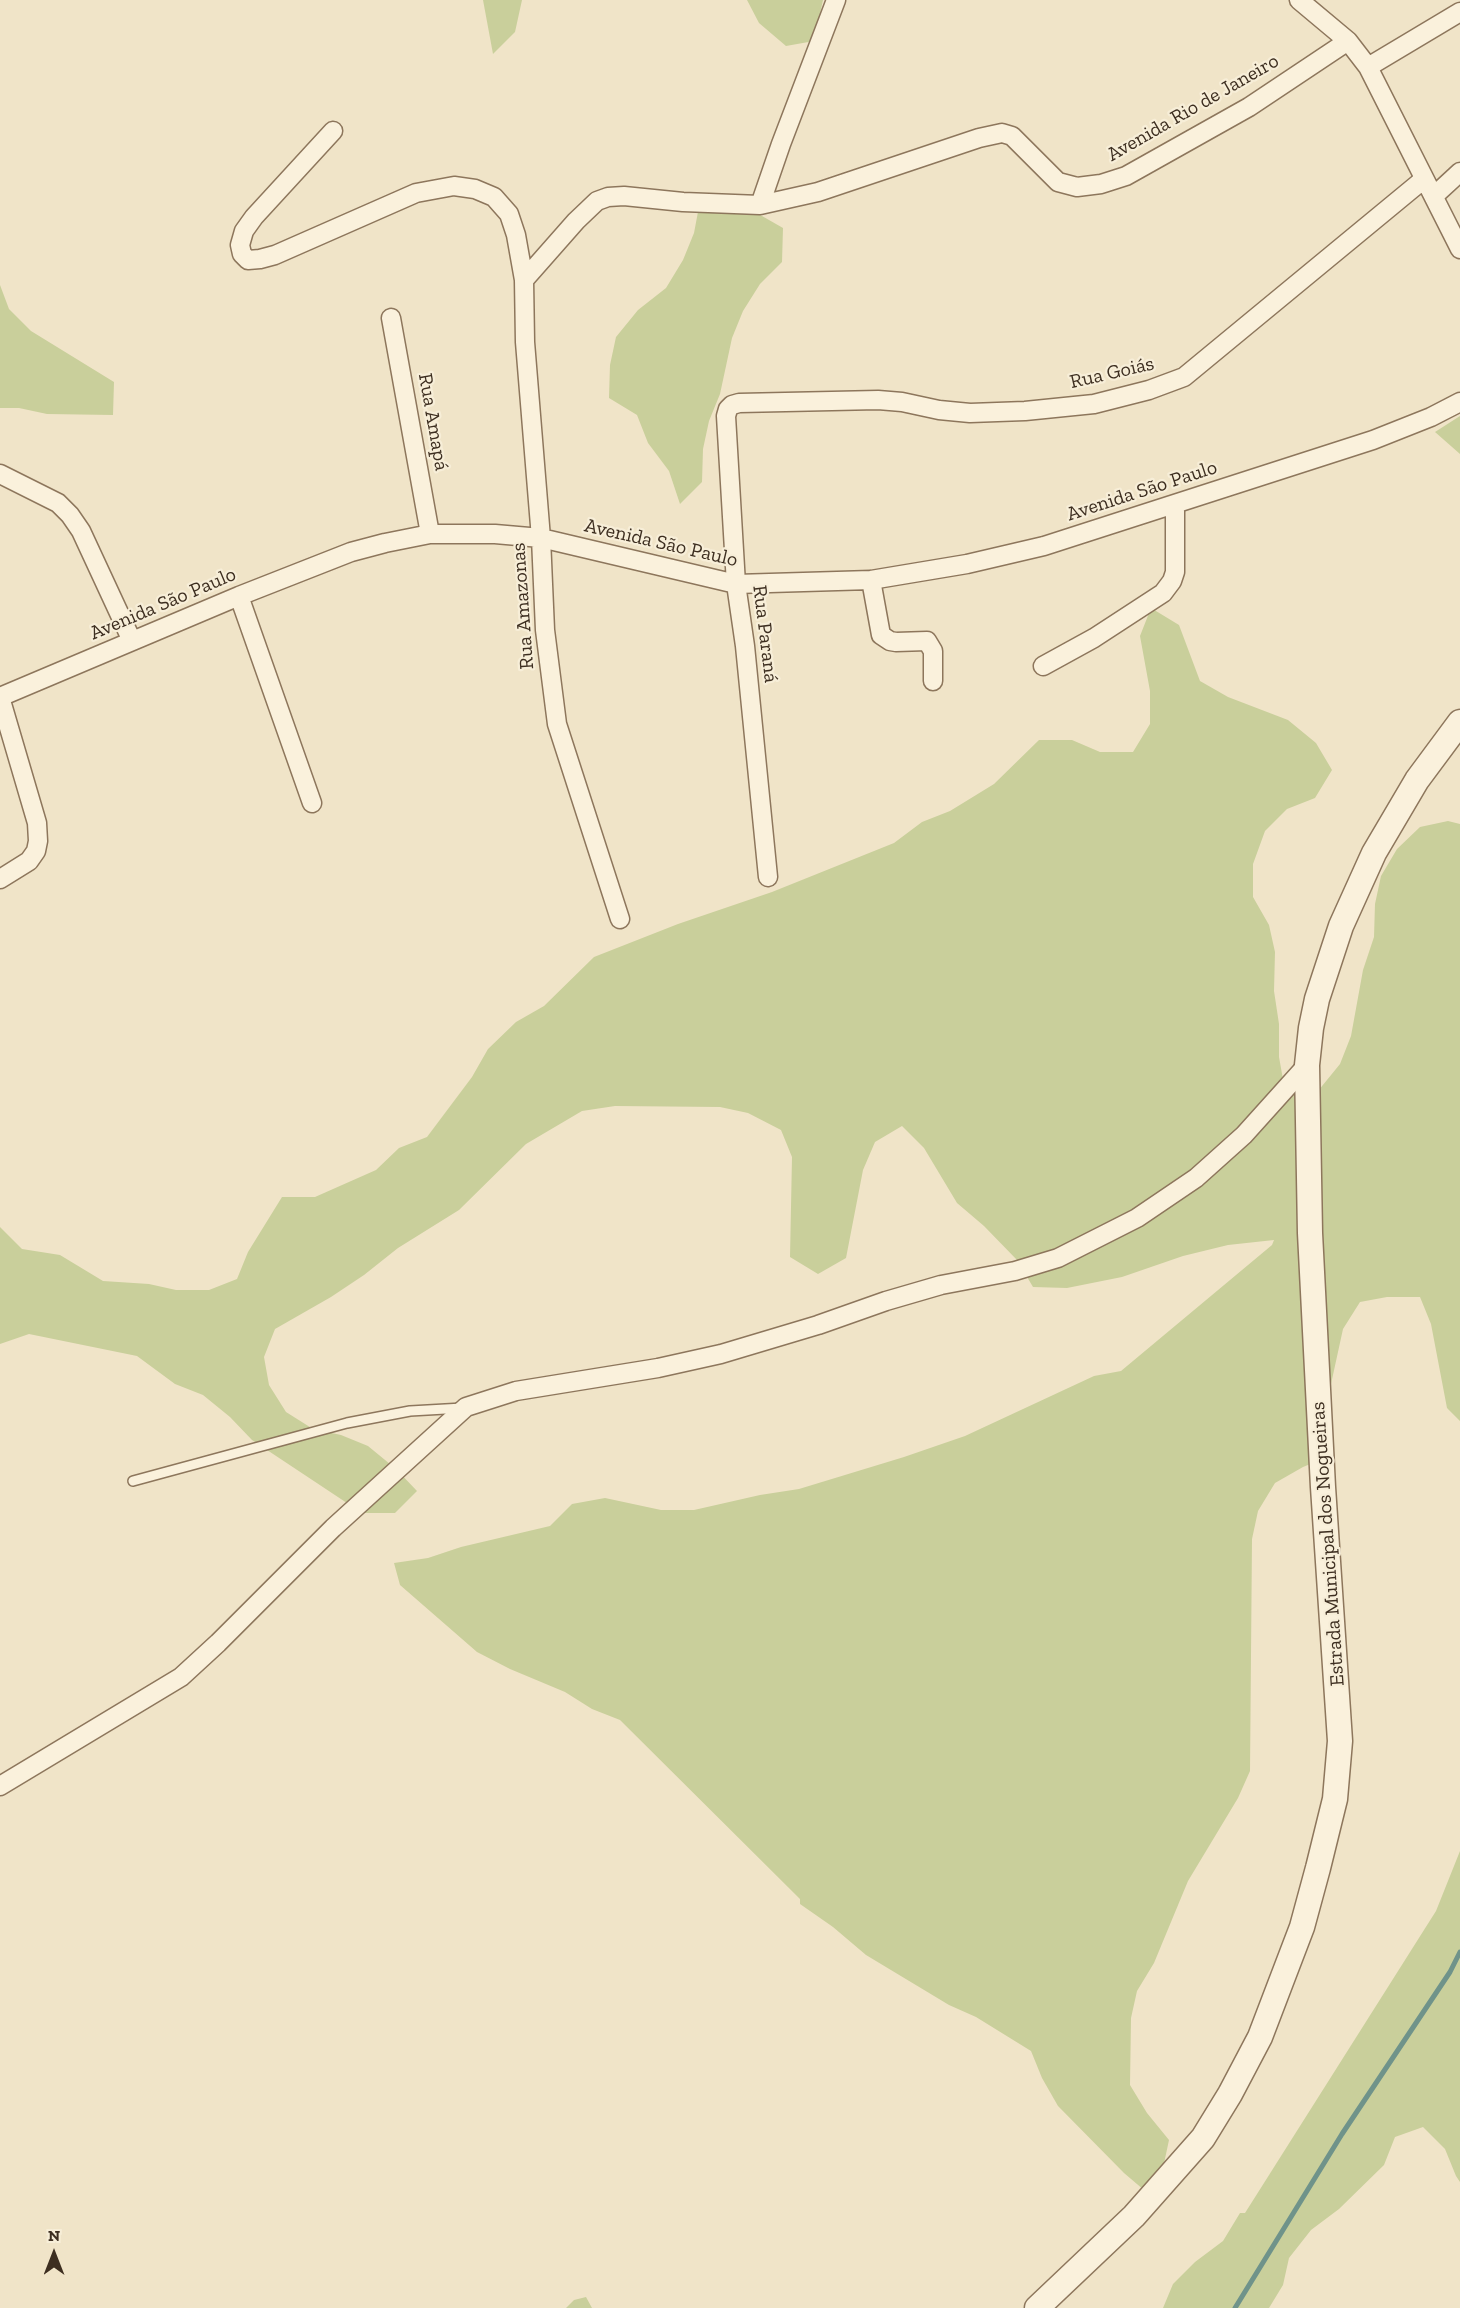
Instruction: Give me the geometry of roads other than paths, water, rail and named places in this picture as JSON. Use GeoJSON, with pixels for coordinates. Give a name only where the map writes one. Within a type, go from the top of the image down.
{"type":"FeatureCollection","features":[{"type":"Feature","properties":{"kind":"street"},"geometry":{"type":"LineString","coordinates":[[524,280],[576,220],[597,201],[608,197],[624,196],[683,202],[760,205],[836,0]]}},
{"type":"Feature","properties":{"kind":"street"},"geometry":{"type":"LineString","coordinates":[[1299,0],[1348,41],[1368,67],[1460,249]]}},
{"type":"Feature","properties":{"kind":"street"},"geometry":{"type":"LineString","coordinates":[[1368,67],[1460,12]]}},
{"type":"Feature","properties":{"kind":"street","name":"Avenida Rio de Janeiro"},"geometry":{"type":"LineString","coordinates":[[760,205],[818,192],[979,138],[1002,133],[1012,136],[1058,182],[1077,187],[1101,184],[1126,176],[1248,107],[1348,41]]}},
{"type":"Feature","properties":{"kind":"street","name":"Rua Amazonas"},"geometry":{"type":"LineString","coordinates":[[333,131],[254,217],[244,231],[240,245],[242,255],[248,260],[275,255],[417,193],[454,186],[475,189],[494,197],[509,214],[516,235],[524,280],[545,630],[557,724],[620,919]]}},
{"type":"Feature","properties":{"kind":"street"},"geometry":{"type":"LineString","coordinates":[[1434,196],[1460,172]]}},
{"type":"Feature","properties":{"kind":"street","name":"Rua Goiás"},"geometry":{"type":"LineString","coordinates":[[739,403],[878,400],[970,413],[1025,411],[1094,404],[1149,390],[1184,377],[1424,178]]}},
{"type":"Feature","properties":{"kind":"street","name":"Rua Amapá"},"geometry":{"type":"LineString","coordinates":[[391,318],[430,534]]}},
{"type":"Feature","properties":{"kind":"street","name":"Avenida São Paulo"},"geometry":{"type":"LineString","coordinates":[[0,697],[239,596],[351,552],[430,534],[495,534],[541,538],[736,584],[871,580],[967,564],[1044,546],[1373,440],[1431,417],[1460,402]]}},
{"type":"Feature","properties":{"kind":"street","name":"Rua Paraná"},"geometry":{"type":"LineString","coordinates":[[739,403],[732,405],[726,416],[736,584],[748,666],[768,877]]}},
{"type":"Feature","properties":{"kind":"street"},"geometry":{"type":"LineString","coordinates":[[0,474],[58,503],[70,515],[81,531],[132,641]]}},
{"type":"Feature","properties":{"kind":"street"},"geometry":{"type":"LineString","coordinates":[[1042,666],[1094,638],[1163,593],[1172,581],[1175,572],[1175,505]]}},
{"type":"Feature","properties":{"kind":"street"},"geometry":{"type":"LineString","coordinates":[[871,580],[882,635],[896,642],[927,641],[933,651],[933,681]]}},
{"type":"Feature","properties":{"kind":"street"},"geometry":{"type":"LineString","coordinates":[[239,596],[312,804]]}},
{"type":"Feature","properties":{"kind":"street"},"geometry":{"type":"LineString","coordinates":[[0,697],[37,823],[38,841],[36,851],[29,861],[0,879]]}},
{"type":"Feature","properties":{"kind":"street","name":"Estrada Municipal dos Nogueiras"},"geometry":{"type":"LineString","coordinates":[[1037,2308],[1134,2216],[1203,2138],[1230,2094],[1260,2037],[1302,1927],[1335,1799],[1341,1741],[1323,1487],[1310,1233],[1307,1065],[1317,999],[1341,926],[1374,854],[1390,826],[1417,780],[1460,722]]}},
{"type":"Feature","properties":{"kind":"street"},"geometry":{"type":"LineString","coordinates":[[0,1786],[181,1677],[333,1528],[466,1407],[516,1391],[658,1368],[721,1354],[941,1285],[1015,1271],[1058,1258],[1137,1218],[1196,1178],[1245,1135],[1307,1065]]}},
{"type":"Feature","properties":{"kind":"lane"},"geometry":{"type":"LineString","coordinates":[[133,1481],[347,1423],[410,1411],[466,1407]]}},
{"type":"Feature","properties":{"kind":"waterway"},"geometry":{"type":"LineString","coordinates":[[1235,2308],[1342,2134],[1450,1972],[1460,1952]]}}]}
